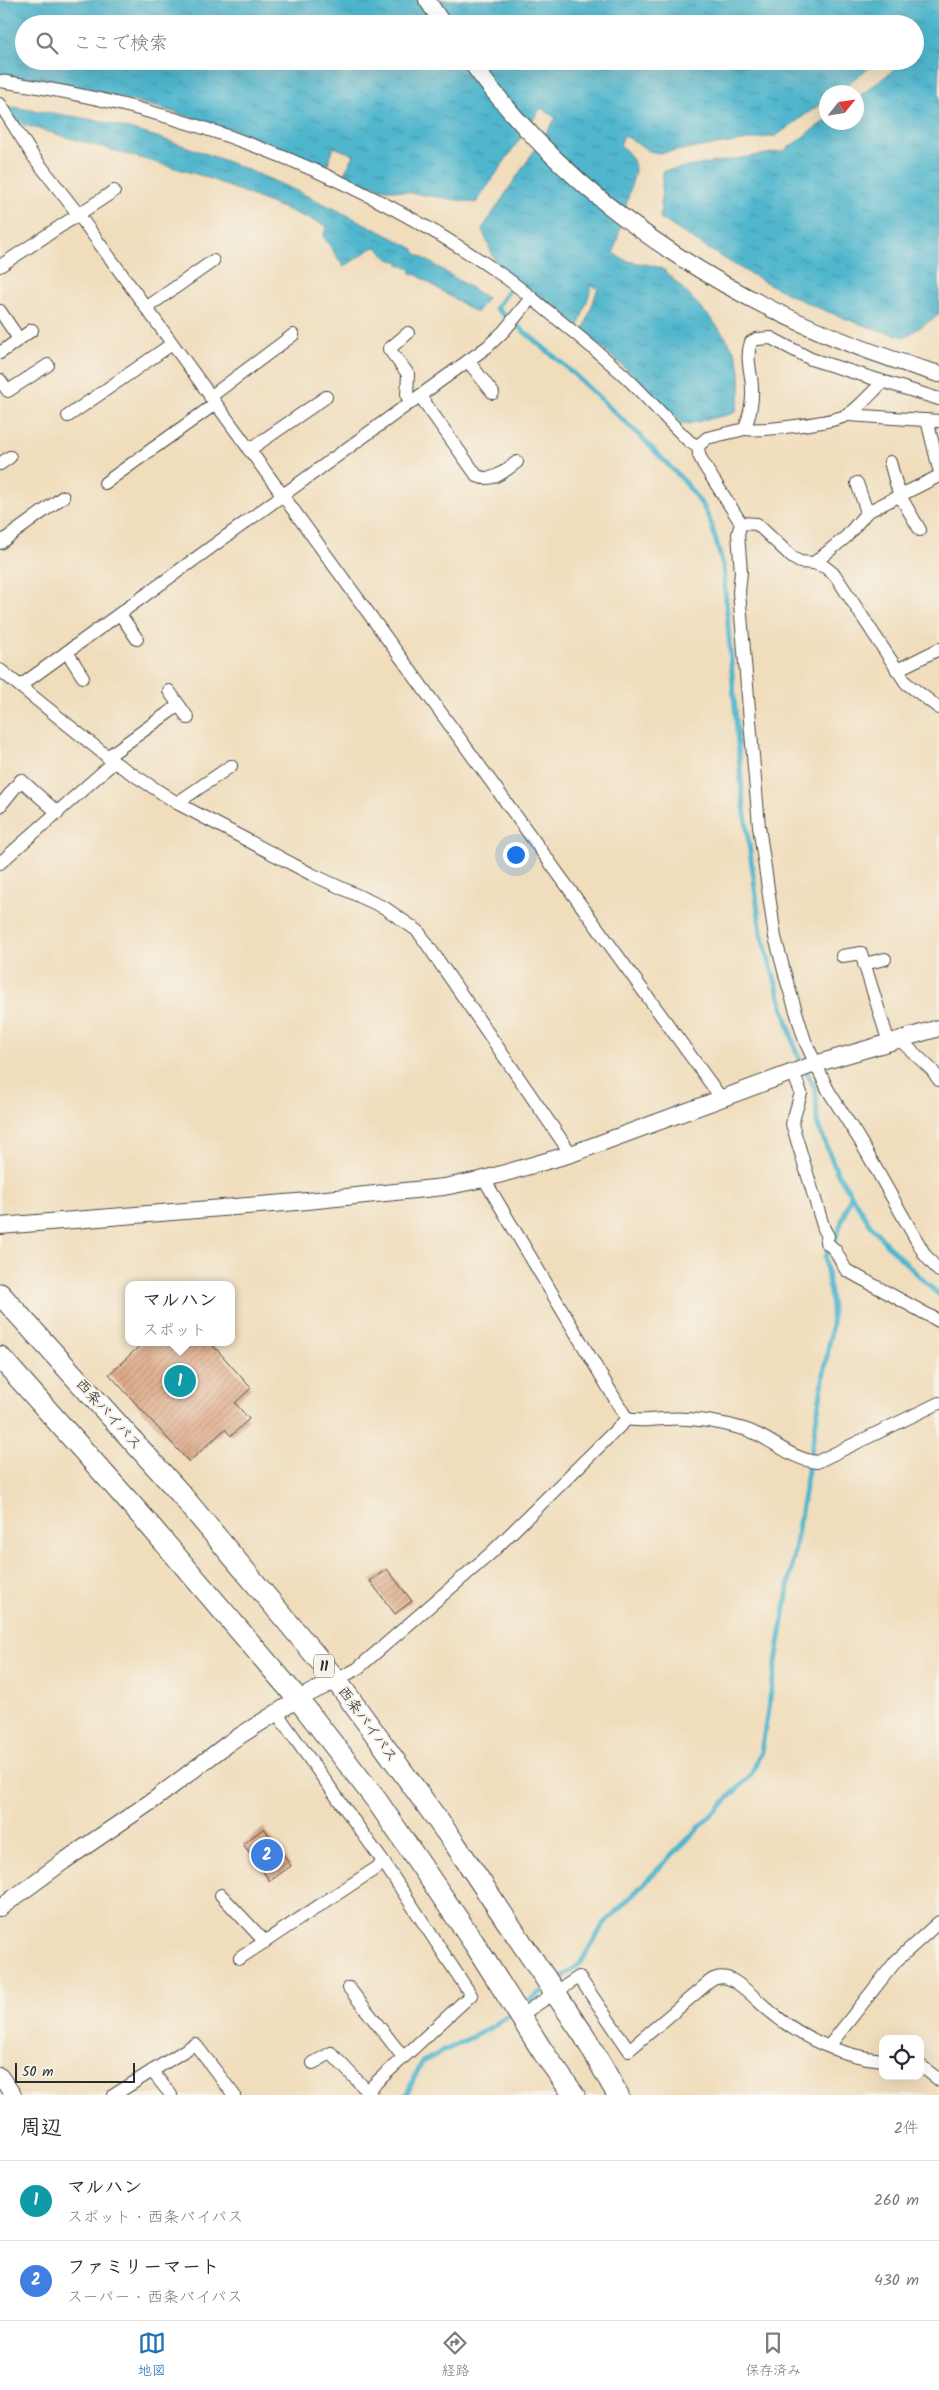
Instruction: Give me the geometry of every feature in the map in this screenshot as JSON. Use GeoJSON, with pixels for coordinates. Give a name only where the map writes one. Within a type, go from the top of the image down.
{"type":"FeatureCollection","features":[{"type":"Feature","properties":{"kind":"highway","name":"西条バイパス"},"geometry":{"type":"LineString","coordinates":[[0,1294],[179,1492],[336,1680],[450,1837],[590,2046],[618,2095]]}},
{"type":"Feature","properties":{"kind":"highway"},"geometry":{"type":"LineString","coordinates":[[0,1357],[146,1521],[298,1699],[377,1801],[521,2015],[543,2052],[564,2095]]}},
{"type":"Feature","properties":{"kind":"highway"},"geometry":{"type":"LineString","coordinates":[[543,2052],[574,2095]]}},
{"type":"Feature","properties":{"kind":"street"},"geometry":{"type":"LineString","coordinates":[[427,0],[437,15]]}},
{"type":"Feature","properties":{"kind":"street"},"geometry":{"type":"LineString","coordinates":[[477,70],[532,137],[568,171],[611,209],[681,260],[740,295],[817,332],[893,360],[939,374]]}},
{"type":"Feature","properties":{"kind":"street"},"geometry":{"type":"LineString","coordinates":[[0,81],[35,86],[128,106],[202,127],[336,179],[381,201],[493,269],[531,298],[631,382],[690,442],[698,446],[702,460],[741,523],[738,534],[741,572],[739,592],[760,835],[775,937],[805,1041],[801,1093],[792,1124],[824,1229],[828,1236],[826,1242],[835,1250],[846,1270],[939,1321]]}},
{"type":"Feature","properties":{"kind":"street"},"geometry":{"type":"LineString","coordinates":[[0,104],[33,156],[78,214],[722,1099]]}},
{"type":"Feature","properties":{"kind":"street"},"geometry":{"type":"LineString","coordinates":[[0,266],[114,191]]}},
{"type":"Feature","properties":{"kind":"street"},"geometry":{"type":"LineString","coordinates":[[146,308],[213,261]]}},
{"type":"Feature","properties":{"kind":"street"},"geometry":{"type":"LineString","coordinates":[[20,686],[468,362],[504,331],[531,298]]}},
{"type":"Feature","properties":{"kind":"street"},"geometry":{"type":"LineString","coordinates":[[0,311],[19,339]]}},
{"type":"Feature","properties":{"kind":"street"},"geometry":{"type":"LineString","coordinates":[[0,353],[32,330]]}},
{"type":"Feature","properties":{"kind":"street"},"geometry":{"type":"LineString","coordinates":[[408,333],[389,349],[408,374],[407,396],[416,400],[478,476],[486,480],[494,478],[517,462]]}},
{"type":"Feature","properties":{"kind":"street"},"geometry":{"type":"LineString","coordinates":[[105,483],[293,335]]}},
{"type":"Feature","properties":{"kind":"street"},"geometry":{"type":"LineString","coordinates":[[745,429],[750,414],[752,390],[747,353],[751,342],[757,339],[771,338],[811,359],[939,399]]}},
{"type":"Feature","properties":{"kind":"street"},"geometry":{"type":"LineString","coordinates":[[68,416],[172,344]]}},
{"type":"Feature","properties":{"kind":"street"},"geometry":{"type":"LineString","coordinates":[[468,362],[493,393]]}},
{"type":"Feature","properties":{"kind":"street"},"geometry":{"type":"LineString","coordinates":[[0,380],[8,391],[48,365]]}},
{"type":"Feature","properties":{"kind":"street"},"geometry":{"type":"LineString","coordinates":[[848,415],[883,382]]}},
{"type":"Feature","properties":{"kind":"street"},"geometry":{"type":"LineString","coordinates":[[249,450],[326,397]]}},
{"type":"Feature","properties":{"kind":"street"},"geometry":{"type":"LineString","coordinates":[[698,446],[712,436],[745,429],[778,428],[848,415],[933,421],[939,469]]}},
{"type":"Feature","properties":{"kind":"street"},"geometry":{"type":"LineString","coordinates":[[890,462],[899,494],[920,530]]}},
{"type":"Feature","properties":{"kind":"street"},"geometry":{"type":"LineString","coordinates":[[814,563],[846,537],[867,512],[899,494],[939,476]]}},
{"type":"Feature","properties":{"kind":"street"},"geometry":{"type":"LineString","coordinates":[[857,483],[867,512]]}},
{"type":"Feature","properties":{"kind":"street"},"geometry":{"type":"LineString","coordinates":[[0,543],[63,497]]}},
{"type":"Feature","properties":{"kind":"street"},"geometry":{"type":"LineString","coordinates":[[741,523],[757,524],[793,558],[800,562],[814,563],[825,567],[844,585],[906,683],[939,708]]}},
{"type":"Feature","properties":{"kind":"street"},"geometry":{"type":"LineString","coordinates":[[120,614],[137,639]]}},
{"type":"Feature","properties":{"kind":"street"},"geometry":{"type":"LineString","coordinates":[[897,670],[939,649]]}},
{"type":"Feature","properties":{"kind":"street"},"geometry":{"type":"LineString","coordinates":[[67,652],[83,677]]}},
{"type":"Feature","properties":{"kind":"street"},"geometry":{"type":"LineString","coordinates":[[0,670],[110,759],[177,803],[311,874],[385,908],[418,931],[572,1154]]}},
{"type":"Feature","properties":{"kind":"street"},"geometry":{"type":"LineString","coordinates":[[169,691],[188,718]]}},
{"type":"Feature","properties":{"kind":"street"},"geometry":{"type":"LineString","coordinates":[[0,863],[58,813],[110,759],[179,705]]}},
{"type":"Feature","properties":{"kind":"street"},"geometry":{"type":"LineString","coordinates":[[177,803],[231,766]]}},
{"type":"Feature","properties":{"kind":"street"},"geometry":{"type":"LineString","coordinates":[[0,806],[21,780],[58,813]]}},
{"type":"Feature","properties":{"kind":"street"},"geometry":{"type":"LineString","coordinates":[[842,956],[861,953],[894,1041],[932,1070],[939,1080]]}},
{"type":"Feature","properties":{"kind":"street"},"geometry":{"type":"LineString","coordinates":[[864,964],[885,960]]}},
{"type":"Feature","properties":{"kind":"street"},"geometry":{"type":"LineString","coordinates":[[0,1226],[297,1202],[444,1187],[484,1179],[572,1154],[804,1068],[939,1028]]}},
{"type":"Feature","properties":{"kind":"street"},"geometry":{"type":"LineString","coordinates":[[804,1068],[828,1090],[906,1219],[920,1246],[939,1271]]}},
{"type":"Feature","properties":{"kind":"street"},"geometry":{"type":"LineString","coordinates":[[484,1179],[627,1419],[638,1421],[692,1419],[721,1424],[746,1430],[802,1460],[817,1462],[939,1403]]}},
{"type":"Feature","properties":{"kind":"street"},"geometry":{"type":"LineString","coordinates":[[0,1908],[64,1860],[154,1799],[223,1746],[298,1699],[357,1669],[491,1553],[627,1419]]}},
{"type":"Feature","properties":{"kind":"street"},"geometry":{"type":"LineString","coordinates":[[276,1712],[384,1862],[471,1996],[404,2057],[369,2093],[331,2053],[313,2064]]}},
{"type":"Feature","properties":{"kind":"street"},"geometry":{"type":"LineString","coordinates":[[240,1958],[384,1862]]}},
{"type":"Feature","properties":{"kind":"street"},"geometry":{"type":"LineString","coordinates":[[221,1895],[264,1942]]}},
{"type":"Feature","properties":{"kind":"street"},"geometry":{"type":"LineString","coordinates":[[828,2046],[896,1961],[939,1922]]}},
{"type":"Feature","properties":{"kind":"street"},"geometry":{"type":"LineString","coordinates":[[521,2015],[556,1994],[579,1977],[629,2050],[708,1982],[717,1978],[728,1978],[742,1987],[786,2025],[803,2035],[852,2054],[879,2059]]}},
{"type":"Feature","properties":{"kind":"street"},"geometry":{"type":"LineString","coordinates":[[349,1988],[404,2057]]}},
{"type":"Feature","properties":{"kind":"street"},"geometry":{"type":"LineString","coordinates":[[114,2095],[195,2044],[234,2095]]}},
{"type":"Feature","properties":{"kind":"street"},"geometry":{"type":"LineString","coordinates":[[924,2067],[939,2080]]}},
{"type":"Feature","properties":{"kind":"street"},"geometry":{"type":"LineString","coordinates":[[152,2071],[171,2095]]}},
{"type":"Feature","properties":{"kind":"street"},"geometry":{"type":"LineString","coordinates":[[0,2076],[13,2095]]}},
{"type":"Feature","properties":{"kind":"water"},"geometry":{"type":"Polygon","coordinates":[[[0,0],[939,0],[939,315],[905,337],[838,316],[807,303],[748,273],[660,218],[663,171],[784,151],[819,125],[819,130],[864,130],[864,93],[894,70],[924,70],[924,15],[15,15],[15,70],[866,70],[846,85],[819,85],[819,105],[776,136],[660,153],[649,151],[624,135],[620,145],[631,157],[635,171],[614,252],[624,259],[652,265],[664,270],[716,325],[733,349],[738,360],[740,386],[736,411],[731,414],[683,425],[631,373],[583,332],[598,288],[592,286],[578,328],[496,264],[482,229],[556,118],[541,108],[476,203],[380,188],[343,176],[354,155],[334,147],[326,169],[249,136],[209,123],[120,98],[0,75],[0,0]]]}},
{"type":"Feature","properties":{"kind":"water"},"geometry":{"type":"Polygon","coordinates":[[[0,105],[98,121],[139,132],[220,159],[338,210],[414,249],[414,252],[487,298],[476,313],[411,273],[411,269],[400,265],[398,261],[394,261],[384,255],[377,247],[372,248],[344,267],[323,236],[327,226],[203,176],[0,118],[0,105]]]}},
{"type":"Feature","properties":{"kind":"building"},"geometry":{"type":"Polygon","coordinates":[[[140,1346],[214,1346],[251,1388],[235,1403],[249,1419],[231,1436],[225,1429],[189,1462],[109,1374],[140,1346]]]}},
{"type":"Feature","properties":{"kind":"building"},"geometry":{"type":"Polygon","coordinates":[[[387,1569],[412,1601],[395,1614],[370,1581],[387,1569]]]}},
{"type":"Feature","properties":{"kind":"building"},"geometry":{"type":"Polygon","coordinates":[[[264,1828],[291,1866],[270,1881],[243,1844],[264,1828]]]}},
{"type":"Feature","properties":{"kind":"waterway"},"geometry":{"type":"LineString","coordinates":[[514,284],[496,308],[564,365],[641,437],[684,481],[703,506],[711,523],[723,566],[742,792],[761,933],[796,1051],[816,1091],[817,1123],[837,1172],[869,1223],[888,1246],[939,1295]]}},
{"type":"Feature","properties":{"kind":"waterway"},"geometry":{"type":"LineString","coordinates":[[554,1983],[580,1964],[603,1925],[751,1775],[761,1752],[832,1326],[832,1308],[825,1257],[836,1238],[851,1195]]}},
{"type":"Feature","properties":{"kind":"waterway"},"geometry":{"type":"LineString","coordinates":[[521,2006],[547,1988]]}},
{"type":"Feature","properties":{"kind":"waterway"},"geometry":{"type":"LineString","coordinates":[[406,2095],[422,2062],[490,2028],[512,2013]]}},
{"type":"Feature","properties":{"kind":"place","name":"マルハン"},"geometry":{"type":"Point","coordinates":[180,1381]}},
{"type":"Feature","properties":{"kind":"place","name":"ファミリーマート"},"geometry":{"type":"Point","coordinates":[267,1855]}}]}
